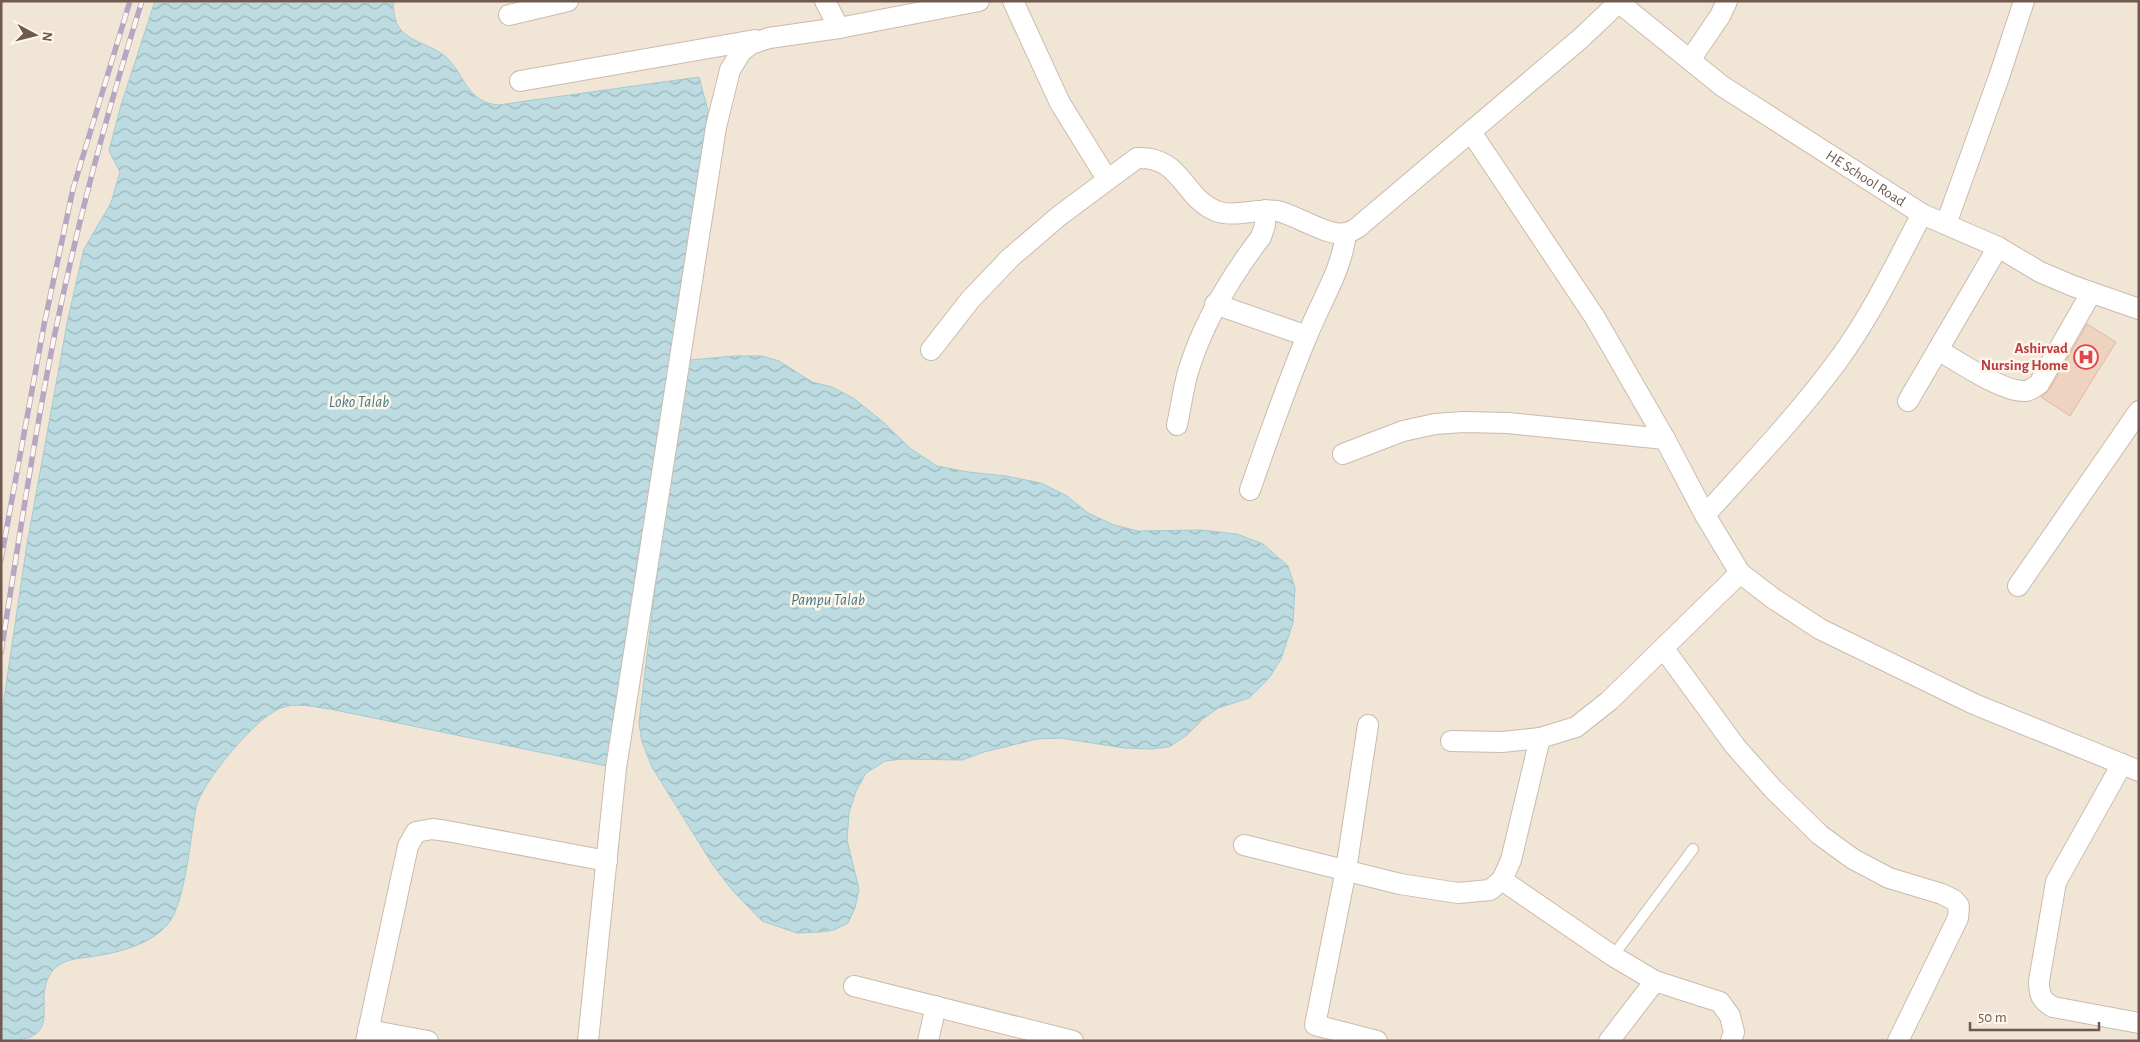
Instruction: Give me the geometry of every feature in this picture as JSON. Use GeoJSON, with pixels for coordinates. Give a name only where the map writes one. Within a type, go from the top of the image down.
{"type":"FeatureCollection","features":[{"type":"Feature","properties":{"kind":"street"},"geometry":{"type":"LineString","coordinates":[[508,15],[568,1]]}},
{"type":"Feature","properties":{"kind":"street"},"geometry":{"type":"LineString","coordinates":[[825,1],[839,28]]}},
{"type":"Feature","properties":{"kind":"street"},"geometry":{"type":"LineString","coordinates":[[520,81],[769,38],[839,28],[978,1]]}},
{"type":"Feature","properties":{"kind":"street"},"geometry":{"type":"LineString","coordinates":[[1013,1],[1060,103],[1107,179]]}},
{"type":"Feature","properties":{"kind":"street"},"geometry":{"type":"LineString","coordinates":[[1690,60],[1728,1]]}},
{"type":"Feature","properties":{"kind":"street"},"geometry":{"type":"LineString","coordinates":[[1946,224],[2024,1]]}},
{"type":"Feature","properties":{"kind":"street"},"geometry":{"type":"LineString","coordinates":[[931,350],[970,300],[1010,258],[1059,216],[1136,158],[1151,158],[1165,163],[1204,203],[1216,211],[1232,214],[1265,210],[1279,212],[1335,233],[1346,233],[1357,228],[1580,39],[1617,2]]}},
{"type":"Feature","properties":{"kind":"street","name":"HE School Road"},"geometry":{"type":"LineString","coordinates":[[1617,2],[1722,86],[1922,214],[1998,248],[2040,272],[2091,293],[2139,309]]}},
{"type":"Feature","properties":{"kind":"street"},"geometry":{"type":"LineString","coordinates":[[588,1041],[616,768],[714,136],[730,70],[741,52],[750,44],[769,38]]}},
{"type":"Feature","properties":{"kind":"street"},"geometry":{"type":"LineString","coordinates":[[1471,132],[1594,316],[1666,439],[1740,574],[1820,629],[1974,704],[2130,768],[2056,882],[2039,981],[2039,994],[2043,1001],[2053,1007],[2139,1023]]}},
{"type":"Feature","properties":{"kind":"street"},"geometry":{"type":"LineString","coordinates":[[1177,425],[1187,374],[1200,336],[1215,304],[1260,237],[1265,225],[1265,210]]}},
{"type":"Feature","properties":{"kind":"street"},"geometry":{"type":"LineString","coordinates":[[1706,514],[1803,406],[1840,358],[1878,297],[1922,214]]}},
{"type":"Feature","properties":{"kind":"street"},"geometry":{"type":"LineString","coordinates":[[1250,490],[1286,386],[1322,301],[1337,272],[1344,253],[1346,233]]}},
{"type":"Feature","properties":{"kind":"street"},"geometry":{"type":"LineString","coordinates":[[1908,401],[1998,248]]}},
{"type":"Feature","properties":{"kind":"street"},"geometry":{"type":"LineString","coordinates":[[1938,350],[2000,385],[2015,391],[2028,391],[2039,384],[2091,293]]}},
{"type":"Feature","properties":{"kind":"street"},"geometry":{"type":"LineString","coordinates":[[1215,304],[1307,336]]}},
{"type":"Feature","properties":{"kind":"street"},"geometry":{"type":"LineString","coordinates":[[2018,586],[2139,411]]}},
{"type":"Feature","properties":{"kind":"street"},"geometry":{"type":"LineString","coordinates":[[1343,454],[1403,431],[1435,424],[1463,422],[1508,424],[1666,439]]}},
{"type":"Feature","properties":{"kind":"street"},"geometry":{"type":"LineString","coordinates":[[1451,741],[1502,742],[1540,738],[1576,728],[1609,701],[1740,574]]}},
{"type":"Feature","properties":{"kind":"street"},"geometry":{"type":"LineString","coordinates":[[1664,649],[1735,746],[1773,789],[1820,835],[1853,859],[1889,878],[1942,894],[1954,900],[1958,906],[1958,918],[1898,1041]]}},
{"type":"Feature","properties":{"kind":"street"},"geometry":{"type":"LineString","coordinates":[[1368,725],[1346,870],[1314,1033],[1376,1041]]}},
{"type":"Feature","properties":{"kind":"street"},"geometry":{"type":"LineString","coordinates":[[1244,845],[1400,884],[1458,893],[1490,890],[1502,880],[1510,860],[1540,738]]}},
{"type":"Feature","properties":{"kind":"street"},"geometry":{"type":"LineString","coordinates":[[428,1041],[367,1036],[408,846],[416,832],[432,829],[447,831],[606,861]]}},
{"type":"Feature","properties":{"kind":"street"},"geometry":{"type":"LineString","coordinates":[[1502,880],[1613,956],[1655,980],[1720,1002],[1730,1016],[1734,1032],[1731,1041]]}},
{"type":"Feature","properties":{"kind":"street"},"geometry":{"type":"LineString","coordinates":[[1609,1041],[1655,980]]}},
{"type":"Feature","properties":{"kind":"street"},"geometry":{"type":"LineString","coordinates":[[854,986],[1073,1041]]}},
{"type":"Feature","properties":{"kind":"street"},"geometry":{"type":"LineString","coordinates":[[928,1041],[936,1006]]}},
{"type":"Feature","properties":{"kind":"lane"},"geometry":{"type":"LineString","coordinates":[[1613,956],[1693,849]]}},
{"type":"Feature","properties":{"kind":"shaded area"},"geometry":{"type":"Polygon","coordinates":[[[1,1],[2139,1],[2139,1041],[1,1041],[1,1]]]}},
{"type":"Feature","properties":{"kind":"water","name":"Loko Talab"},"geometry":{"type":"Polygon","coordinates":[[[155,1],[393,1],[394,13],[401,30],[411,38],[436,50],[447,58],[473,94],[488,103],[498,105],[699,77],[708,111],[652,490],[667,492],[690,360],[734,356],[762,356],[779,361],[812,382],[832,387],[853,398],[882,421],[911,449],[937,466],[1041,483],[1067,496],[1088,513],[1114,525],[1138,531],[1201,530],[1237,534],[1263,544],[1288,566],[1295,588],[1293,623],[1281,659],[1269,678],[1249,698],[1218,708],[1204,718],[1187,735],[1169,747],[1152,749],[1124,748],[1060,738],[1037,739],[984,752],[962,760],[903,759],[885,761],[866,773],[856,791],[849,813],[847,840],[859,889],[855,908],[848,923],[834,930],[797,933],[762,921],[733,891],[713,865],[652,767],[642,742],[639,723],[661,538],[641,536],[607,766],[330,709],[299,705],[281,708],[258,723],[245,736],[219,767],[200,796],[196,807],[179,901],[168,924],[151,938],[132,947],[62,963],[54,969],[47,981],[44,993],[42,1026],[35,1034],[23,1039],[1,1041],[1,719],[27,544],[68,318],[84,249],[111,203],[120,172],[109,151],[121,105],[155,1]]]}},
{"type":"Feature","properties":{"kind":"building"},"geometry":{"type":"Polygon","coordinates":[[[2087,324],[2116,342],[2070,416],[2041,397],[2049,390],[2087,324]]]}},
{"type":"Feature","properties":{"kind":"railway"},"geometry":{"type":"LineString","coordinates":[[1,559],[44,325],[73,189],[130,1]]}},
{"type":"Feature","properties":{"kind":"railway"},"geometry":{"type":"LineString","coordinates":[[1,652],[39,416],[63,295],[94,168],[142,1]]}},
{"type":"Feature","properties":{"kind":"place","name":"Ashirvad Nursing Home"},"geometry":{"type":"Point","coordinates":[2086,357]}},
{"type":"Feature","properties":{"kind":"water label","name":"Pampu Talab"},"geometry":{"type":"Point","coordinates":[828,600]}}]}
